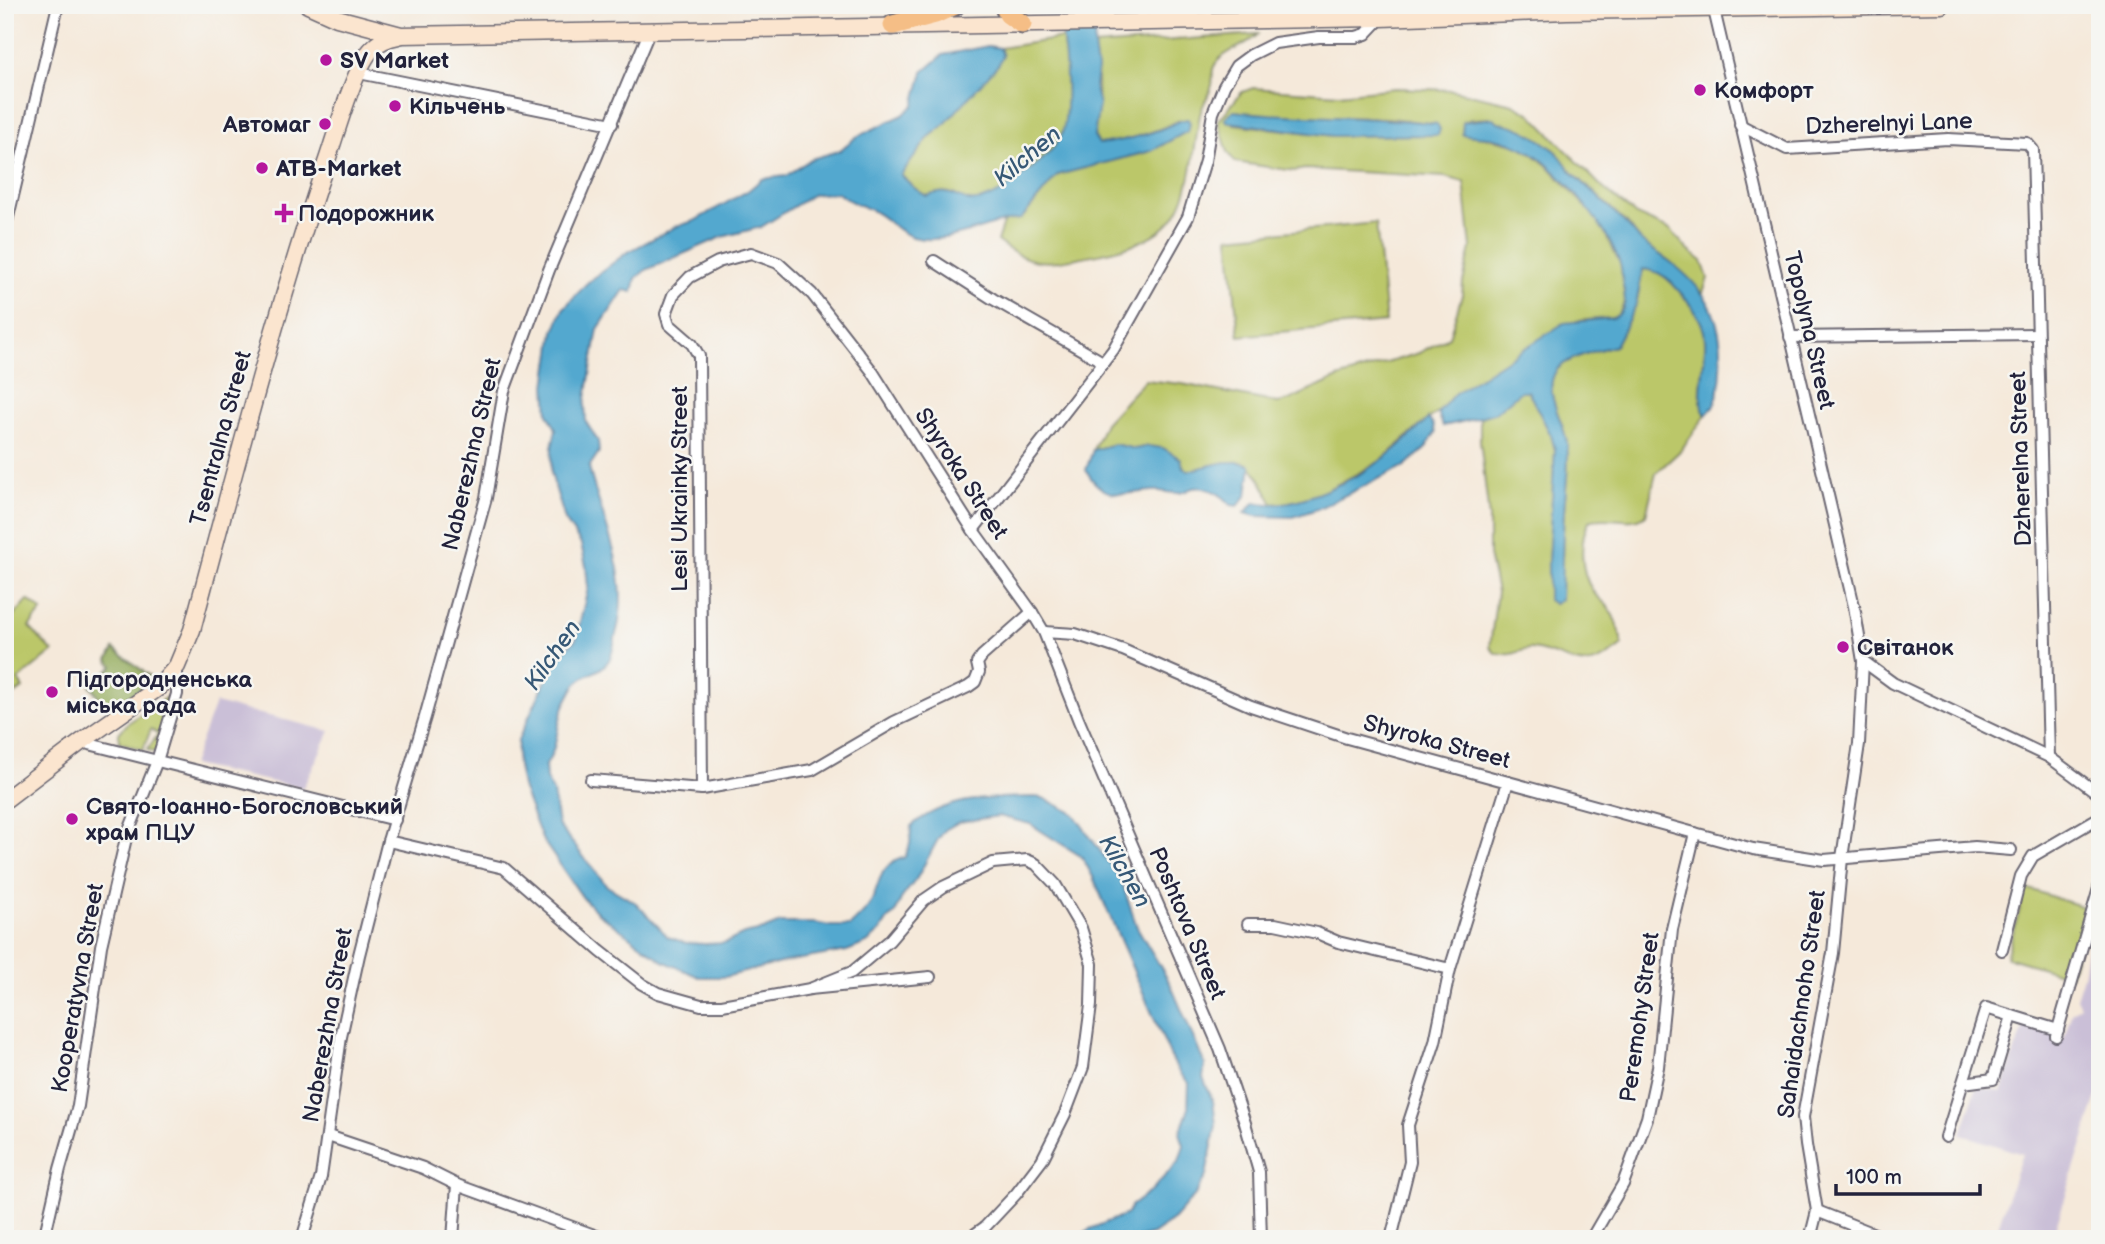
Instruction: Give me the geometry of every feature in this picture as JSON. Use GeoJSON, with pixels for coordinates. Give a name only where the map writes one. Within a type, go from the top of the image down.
{"type":"FeatureCollection","features":[{"type":"Feature","properties":{"kind":"highway"},"geometry":{"type":"LineString","coordinates":[[893,25],[935,14],[956,5]]}},
{"type":"Feature","properties":{"kind":"highway"},"geometry":{"type":"LineString","coordinates":[[1004,5],[1008,14],[1032,24]]}},
{"type":"Feature","properties":{"kind":"main road"},"geometry":{"type":"LineString","coordinates":[[308,5],[337,18],[401,35],[1109,22],[1142,14],[1381,18],[1579,11],[1941,5]]}},
{"type":"Feature","properties":{"kind":"main road","name":"Tsentralna Street"},"geometry":{"type":"LineString","coordinates":[[5,800],[158,688],[177,666],[192,630],[267,349],[307,220],[359,73],[370,50],[384,39],[401,35]]}},
{"type":"Feature","properties":{"kind":"street"},"geometry":{"type":"LineString","coordinates":[[5,230],[58,5]]}},
{"type":"Feature","properties":{"kind":"street","name":"Topolyna Street"},"geometry":{"type":"LineString","coordinates":[[1714,10],[1854,607],[1863,661]]}},
{"type":"Feature","properties":{"kind":"street"},"geometry":{"type":"LineString","coordinates":[[972,530],[1113,350],[1188,218],[1205,161],[1213,113],[1236,66],[1275,43],[1366,34],[1381,18]]}},
{"type":"Feature","properties":{"kind":"street","name":"Naberezhna Street"},"geometry":{"type":"LineString","coordinates":[[302,1239],[321,1177],[341,1037],[359,955],[388,841],[486,498],[504,391],[549,270],[650,30]]}},
{"type":"Feature","properties":{"kind":"street"},"geometry":{"type":"LineString","coordinates":[[359,73],[612,124]]}},
{"type":"Feature","properties":{"kind":"street","name":"Dzherelnyi Lane"},"geometry":{"type":"LineString","coordinates":[[1740,125],[1787,149],[1948,139],[2014,141],[2026,143],[2033,150],[2034,159]]}},
{"type":"Feature","properties":{"kind":"street","name":"Dzherelna Street"},"geometry":{"type":"LineString","coordinates":[[2034,159],[2049,757]]}},
{"type":"Feature","properties":{"kind":"street","name":"Shyroka Street"},"geometry":{"type":"LineString","coordinates":[[751,253],[778,263],[812,294],[872,371],[972,530],[1044,632],[1075,634],[1122,650],[1251,706],[1303,724],[1753,849],[1824,860],[1975,846],[2011,850]]}},
{"type":"Feature","properties":{"kind":"street","name":"Lesi Ukrainky Street"},"geometry":{"type":"LineString","coordinates":[[702,789],[699,356],[692,344],[669,324],[666,314],[673,295],[690,277],[718,262],[751,253]]}},
{"type":"Feature","properties":{"kind":"street"},"geometry":{"type":"LineString","coordinates":[[934,261],[993,299],[1103,362]]}},
{"type":"Feature","properties":{"kind":"street"},"geometry":{"type":"LineString","coordinates":[[1790,337],[2037,334]]}},
{"type":"Feature","properties":{"kind":"street"},"geometry":{"type":"LineString","coordinates":[[591,780],[702,789],[812,771],[894,722],[958,693],[975,682],[979,672],[977,663],[982,656],[1032,612]]}},
{"type":"Feature","properties":{"kind":"street","name":"Poshtova Street"},"geometry":{"type":"LineString","coordinates":[[1044,632],[1224,1061],[1259,1172],[1261,1239]]}},
{"type":"Feature","properties":{"kind":"street"},"geometry":{"type":"LineString","coordinates":[[1863,661],[1893,683],[2049,757],[2100,794]]}},
{"type":"Feature","properties":{"kind":"street"},"geometry":{"type":"LineString","coordinates":[[1842,858],[1859,744],[1863,661]]}},
{"type":"Feature","properties":{"kind":"street","name":"Kooperatyvna Street"},"geometry":{"type":"LineString","coordinates":[[44,1239],[78,1106],[104,932],[127,838],[157,761],[177,694],[177,666]]}},
{"type":"Feature","properties":{"kind":"street"},"geometry":{"type":"LineString","coordinates":[[81,742],[396,820]]}},
{"type":"Feature","properties":{"kind":"street"},"geometry":{"type":"LineString","coordinates":[[1391,1239],[1409,1162],[1408,1125],[1435,1042],[1450,969],[1508,782]]}},
{"type":"Feature","properties":{"kind":"street"},"geometry":{"type":"LineString","coordinates":[[2002,950],[2021,876],[2033,856],[2100,817]]}},
{"type":"Feature","properties":{"kind":"street","name":"Peremohy Street"},"geometry":{"type":"LineString","coordinates":[[1591,1239],[1623,1184],[1647,1118],[1658,1067],[1672,929],[1695,833]]}},
{"type":"Feature","properties":{"kind":"street"},"geometry":{"type":"LineString","coordinates":[[388,841],[504,867],[642,984],[658,993],[701,1005],[722,1005],[810,989],[930,976]]}},
{"type":"Feature","properties":{"kind":"street","name":"Sahaidachnoho Street"},"geometry":{"type":"LineString","coordinates":[[1810,1239],[1817,1211],[1803,1117],[1833,953],[1842,858]]}},
{"type":"Feature","properties":{"kind":"street"},"geometry":{"type":"LineString","coordinates":[[810,989],[852,972],[889,941],[924,900],[943,887],[993,863],[1027,860],[1036,864],[1055,884],[1081,928],[1092,964],[1091,1005],[1083,1067],[1065,1114],[1042,1160],[993,1219],[968,1239]]}},
{"type":"Feature","properties":{"kind":"street"},"geometry":{"type":"LineString","coordinates":[[1946,1137],[1986,1008],[2057,1033],[2100,885]]}},
{"type":"Feature","properties":{"kind":"street"},"geometry":{"type":"LineString","coordinates":[[1248,924],[1275,924],[1317,933],[1338,942],[1450,969]]}},
{"type":"Feature","properties":{"kind":"street"},"geometry":{"type":"LineString","coordinates":[[1963,1083],[1993,1079],[2011,1016]]}},
{"type":"Feature","properties":{"kind":"street"},"geometry":{"type":"LineString","coordinates":[[328,1136],[423,1168],[457,1185],[605,1239]]}},
{"type":"Feature","properties":{"kind":"street"},"geometry":{"type":"LineString","coordinates":[[453,1239],[457,1185]]}},
{"type":"Feature","properties":{"kind":"street"},"geometry":{"type":"LineString","coordinates":[[1817,1211],[1887,1239]]}},
{"type":"Feature","properties":{"kind":"shaded area"},"geometry":{"type":"Polygon","coordinates":[[[215,703],[330,731],[303,788],[192,765],[215,703]]]}},
{"type":"Feature","properties":{"kind":"shaded area"},"geometry":{"type":"Polygon","coordinates":[[[2100,900],[2100,1087],[2052,1239],[1994,1239],[2022,1154],[1961,1134],[1977,1086],[2001,1092],[2024,1025],[2064,1038],[2072,1012],[2080,1006],[2076,998],[2083,976],[2091,925],[2100,900]]]}},
{"type":"Feature","properties":{"kind":"green space"},"geometry":{"type":"Polygon","coordinates":[[[1174,5],[1411,5],[1198,12],[1183,10],[1174,5]]]}},
{"type":"Feature","properties":{"kind":"green space"},"geometry":{"type":"Polygon","coordinates":[[[1258,34],[1227,53],[1213,69],[1212,85],[1200,115],[1187,189],[1175,216],[1166,226],[1129,246],[1050,262],[1029,259],[997,241],[1004,220],[1021,219],[1057,175],[1151,151],[1188,130],[1180,120],[1141,136],[1099,145],[1094,136],[1097,91],[1094,46],[1258,34]]]}},
{"type":"Feature","properties":{"kind":"green space"},"geometry":{"type":"Polygon","coordinates":[[[1063,38],[1067,105],[1063,131],[1046,156],[1011,186],[990,199],[967,201],[946,192],[926,196],[901,175],[929,137],[943,126],[1003,56],[1000,48],[1063,38]]]}},
{"type":"Feature","properties":{"kind":"green space"},"geometry":{"type":"Polygon","coordinates":[[[1253,88],[1339,94],[1395,88],[1452,90],[1513,104],[1530,113],[1603,188],[1636,215],[1671,230],[1688,250],[1702,261],[1708,278],[1702,295],[1672,263],[1641,241],[1628,224],[1571,171],[1555,150],[1516,127],[1497,123],[1493,118],[1471,119],[1463,122],[1484,137],[1515,144],[1533,154],[1551,169],[1598,220],[1621,265],[1625,301],[1619,314],[1613,318],[1577,321],[1561,326],[1454,394],[1438,413],[1379,462],[1321,493],[1292,502],[1273,504],[1256,473],[1244,463],[1220,464],[1188,471],[1148,446],[1135,449],[1114,444],[1093,450],[1105,423],[1145,380],[1182,384],[1278,403],[1338,378],[1419,353],[1449,337],[1462,295],[1471,248],[1464,182],[1445,177],[1305,169],[1295,171],[1235,162],[1228,152],[1218,121],[1242,92],[1253,88]],[[1233,111],[1234,124],[1333,136],[1438,135],[1437,124],[1390,118],[1277,116],[1233,111]]]}},
{"type":"Feature","properties":{"kind":"green space"},"geometry":{"type":"Polygon","coordinates":[[[1376,223],[1386,322],[1239,336],[1229,237],[1376,223]]]}},
{"type":"Feature","properties":{"kind":"green space"},"geometry":{"type":"Polygon","coordinates":[[[1643,269],[1659,273],[1671,282],[1689,303],[1701,323],[1705,349],[1701,397],[1706,415],[1681,450],[1656,473],[1646,515],[1633,520],[1596,519],[1589,521],[1586,529],[1582,547],[1585,575],[1595,593],[1611,612],[1622,645],[1608,656],[1587,663],[1578,663],[1532,649],[1509,654],[1495,653],[1490,647],[1497,592],[1489,555],[1489,518],[1480,417],[1496,412],[1521,390],[1528,391],[1551,435],[1555,450],[1548,600],[1554,604],[1561,570],[1568,461],[1565,434],[1551,388],[1552,379],[1556,371],[1567,362],[1615,346],[1636,305],[1643,269]]]}},
{"type":"Feature","properties":{"kind":"green space"},"geometry":{"type":"Polygon","coordinates":[[[28,600],[42,611],[29,627],[53,652],[18,680],[23,688],[5,702],[5,615],[11,619],[28,600]]]}},
{"type":"Feature","properties":{"kind":"green space"},"geometry":{"type":"Polygon","coordinates":[[[114,649],[151,677],[148,683],[109,711],[90,685],[113,666],[108,660],[114,649]]]}},
{"type":"Feature","properties":{"kind":"green space"},"geometry":{"type":"Polygon","coordinates":[[[170,695],[175,695],[157,753],[147,750],[158,734],[151,729],[143,750],[119,742],[119,733],[128,723],[170,695]]]}},
{"type":"Feature","properties":{"kind":"green space"},"geometry":{"type":"Polygon","coordinates":[[[2026,888],[2089,909],[2070,976],[2006,957],[2026,888]]]}},
{"type":"Feature","properties":{"kind":"water"},"geometry":{"type":"Polygon","coordinates":[[[1063,5],[1097,5],[1094,46],[1097,69],[1095,88],[1099,105],[1094,136],[1099,144],[1138,136],[1188,119],[1188,131],[1151,151],[1058,175],[1021,219],[939,239],[907,235],[876,213],[838,193],[814,194],[761,227],[722,237],[646,270],[636,278],[633,292],[624,290],[598,329],[585,404],[586,422],[598,441],[599,452],[589,467],[614,550],[621,591],[620,612],[610,657],[606,664],[578,682],[574,688],[563,708],[553,750],[545,766],[546,779],[553,792],[558,825],[607,886],[636,903],[668,937],[686,943],[725,943],[780,923],[850,926],[870,904],[884,870],[905,857],[910,844],[911,826],[940,809],[985,799],[1035,797],[1043,798],[1073,813],[1121,880],[1137,927],[1170,983],[1205,1065],[1203,1078],[1213,1101],[1216,1125],[1206,1176],[1195,1195],[1174,1219],[1153,1234],[1136,1239],[1076,1239],[1090,1229],[1127,1214],[1131,1206],[1151,1191],[1179,1161],[1184,1145],[1180,1133],[1188,1111],[1189,1083],[1170,1055],[1082,857],[1030,824],[999,816],[959,822],[945,830],[917,878],[901,899],[895,914],[867,943],[847,951],[784,962],[725,977],[699,977],[663,961],[598,913],[583,898],[542,839],[522,787],[517,761],[518,740],[549,674],[576,639],[588,588],[581,544],[565,520],[551,473],[556,429],[548,414],[546,386],[554,331],[563,309],[587,283],[626,253],[675,227],[694,221],[749,190],[762,179],[786,176],[811,159],[839,151],[856,137],[903,115],[914,105],[923,72],[943,55],[988,46],[1000,48],[1003,56],[999,64],[943,126],[929,137],[901,175],[926,196],[944,192],[967,201],[976,201],[1000,192],[1045,157],[1060,138],[1065,118],[1066,91],[1063,5]]]}},
{"type":"Feature","properties":{"kind":"water"},"geometry":{"type":"Polygon","coordinates":[[[1233,111],[1412,121],[1437,124],[1440,129],[1438,135],[1333,136],[1228,122],[1225,119],[1233,111]]]}},
{"type":"Feature","properties":{"kind":"water"},"geometry":{"type":"Polygon","coordinates":[[[1493,118],[1526,131],[1556,151],[1570,170],[1620,217],[1642,242],[1694,283],[1711,308],[1720,336],[1719,388],[1714,405],[1706,415],[1701,398],[1705,338],[1701,323],[1690,304],[1671,282],[1659,273],[1643,269],[1636,305],[1615,346],[1575,358],[1556,371],[1551,388],[1565,434],[1568,461],[1561,600],[1554,604],[1548,600],[1548,562],[1555,450],[1551,435],[1528,391],[1521,391],[1496,412],[1470,420],[1443,426],[1438,413],[1454,394],[1564,323],[1613,318],[1618,315],[1623,308],[1625,295],[1615,251],[1584,204],[1546,163],[1515,144],[1462,134],[1463,122],[1493,118]]]}},
{"type":"Feature","properties":{"kind":"water"},"geometry":{"type":"Polygon","coordinates":[[[1428,419],[1433,424],[1435,433],[1425,449],[1405,466],[1317,509],[1293,517],[1255,516],[1245,513],[1255,502],[1288,502],[1345,482],[1391,453],[1428,419]]]}},
{"type":"Feature","properties":{"kind":"water"},"geometry":{"type":"Polygon","coordinates":[[[1114,444],[1135,449],[1148,446],[1163,448],[1181,459],[1188,471],[1220,463],[1244,463],[1251,466],[1247,495],[1238,506],[1231,505],[1209,489],[1198,487],[1178,493],[1154,491],[1122,494],[1106,491],[1092,480],[1086,470],[1093,450],[1114,444]]]}},
{"type":"Feature","properties":{"kind":"place","name":"SV Market"},"geometry":{"type":"Point","coordinates":[326,60]}},
{"type":"Feature","properties":{"kind":"place","name":"Комфорт"},"geometry":{"type":"Point","coordinates":[1700,90]}},
{"type":"Feature","properties":{"kind":"place","name":"Кільчень"},"geometry":{"type":"Point","coordinates":[395,106]}},
{"type":"Feature","properties":{"kind":"place","name":"Автомаг"},"geometry":{"type":"Point","coordinates":[325,124]}},
{"type":"Feature","properties":{"kind":"place","name":"ATB-Market"},"geometry":{"type":"Point","coordinates":[262,168]}},
{"type":"Feature","properties":{"kind":"place","name":"Подорожник"},"geometry":{"type":"Point","coordinates":[284,213]}},
{"type":"Feature","properties":{"kind":"place","name":"Світанок"},"geometry":{"type":"Point","coordinates":[1843,647]}},
{"type":"Feature","properties":{"kind":"place","name":"Підгородненська міська рада"},"geometry":{"type":"Point","coordinates":[52,692]}},
{"type":"Feature","properties":{"kind":"place","name":"Свято-Іоанно-Богословський храм ПЦУ"},"geometry":{"type":"Point","coordinates":[72,819]}},
{"type":"Feature","properties":{"kind":"water label","name":"Kilchen"},"geometry":{"type":"Point","coordinates":[1027,156]}},
{"type":"Feature","properties":{"kind":"water label","name":"Kilchen"},"geometry":{"type":"Point","coordinates":[552,655]}},
{"type":"Feature","properties":{"kind":"water label","name":"Kilchen"},"geometry":{"type":"Point","coordinates":[1125,871]}}]}
